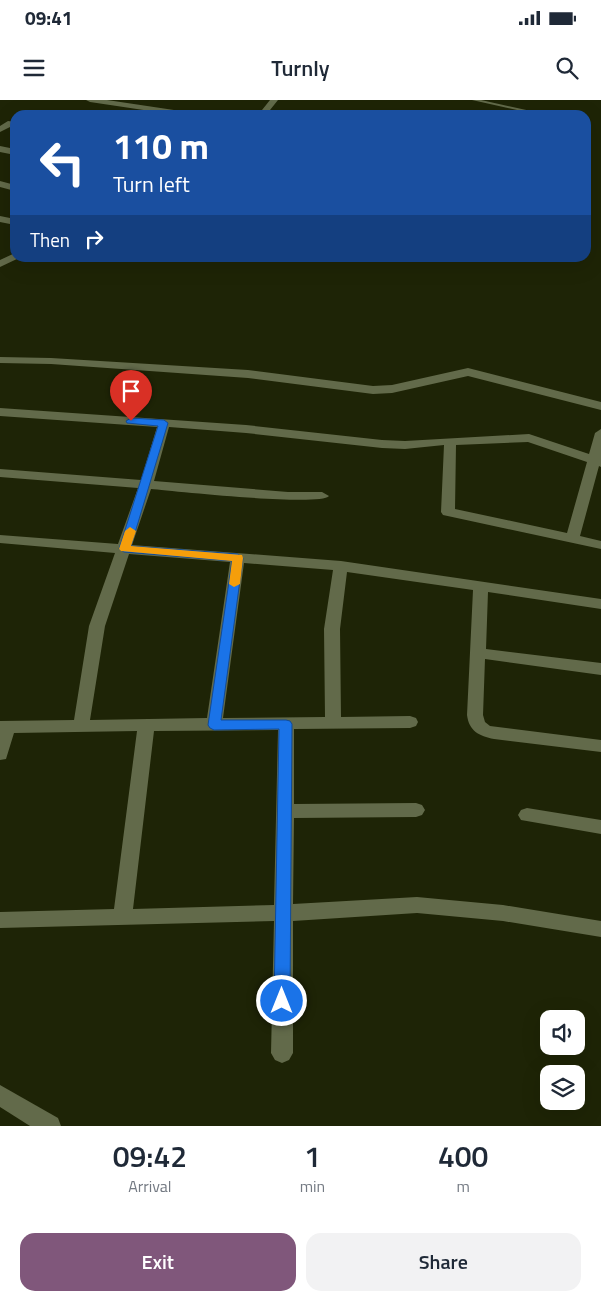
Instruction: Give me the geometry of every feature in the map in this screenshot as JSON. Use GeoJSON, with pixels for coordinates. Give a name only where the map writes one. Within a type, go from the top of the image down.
{"type":"FeatureCollection","features":[{"type":"Feature","properties":{"kind":"street"},"geometry":{"type":"LineString","coordinates":[[90,100],[152,110]]}},
{"type":"Feature","properties":{"kind":"street"},"geometry":{"type":"LineString","coordinates":[[266,110],[274,100]]}},
{"type":"Feature","properties":{"kind":"street"},"geometry":{"type":"LineString","coordinates":[[0,360],[51,361],[248,374],[373,390],[392,388],[468,372],[601,406]]}},
{"type":"Feature","properties":{"kind":"street"},"geometry":{"type":"LineString","coordinates":[[0,412],[246,429],[382,444],[404,445],[529,438],[598,461]]}},
{"type":"Feature","properties":{"kind":"street"},"geometry":{"type":"LineString","coordinates":[[81,727],[97,626],[146,485],[164,423]]}},
{"type":"Feature","properties":{"kind":"street"},"geometry":{"type":"LineString","coordinates":[[573,538],[598,461],[601,433]]}},
{"type":"Feature","properties":{"kind":"street"},"geometry":{"type":"LineString","coordinates":[[450,441],[448,512],[601,545]]}},
{"type":"Feature","properties":{"kind":"street"},"geometry":{"type":"LineString","coordinates":[[0,473],[288,496],[322,496]]}},
{"type":"Feature","properties":{"kind":"street"},"geometry":{"type":"LineString","coordinates":[[0,539],[341,566],[601,604]]}},
{"type":"Feature","properties":{"kind":"street"},"geometry":{"type":"LineString","coordinates":[[214,725],[238,558]]}},
{"type":"Feature","properties":{"kind":"street"},"geometry":{"type":"LineString","coordinates":[[333,724],[332,629],[341,566]]}},
{"type":"Feature","properties":{"kind":"street"},"geometry":{"type":"LineString","coordinates":[[481,585],[476,723],[480,728],[494,733],[601,746]]}},
{"type":"Feature","properties":{"kind":"street"},"geometry":{"type":"LineString","coordinates":[[478,653],[601,669]]}},
{"type":"Feature","properties":{"kind":"street"},"geometry":{"type":"LineString","coordinates":[[0,754],[3,727],[410,722]]}},
{"type":"Feature","properties":{"kind":"street"},"geometry":{"type":"LineString","coordinates":[[282,1053],[286,724]]}},
{"type":"Feature","properties":{"kind":"street"},"geometry":{"type":"LineString","coordinates":[[122,918],[146,726]]}},
{"type":"Feature","properties":{"kind":"street"},"geometry":{"type":"LineString","coordinates":[[285,811],[416,810]]}},
{"type":"Feature","properties":{"kind":"street"},"geometry":{"type":"LineString","coordinates":[[527,815],[601,826]]}},
{"type":"Feature","properties":{"kind":"street"},"geometry":{"type":"LineString","coordinates":[[0,920],[283,913],[418,905],[503,913],[601,929]]}},
{"type":"Feature","properties":{"kind":"street"},"geometry":{"type":"LineString","coordinates":[[0,1095],[50,1126]]}},
{"type":"Feature","properties":{"kind":"lane"},"geometry":{"type":"LineString","coordinates":[[474,100],[523,110]]}},
{"type":"Feature","properties":{"kind":"slow traffic"},"geometry":{"type":"LineString","coordinates":[[130,531],[124,549],[238,558],[234,584]]}},
{"type":"Feature","properties":{"kind":"route"},"geometry":{"type":"LineString","coordinates":[[131,421],[164,423],[146,485],[124,549],[238,558],[214,725],[286,724],[282,1001]]}}]}
